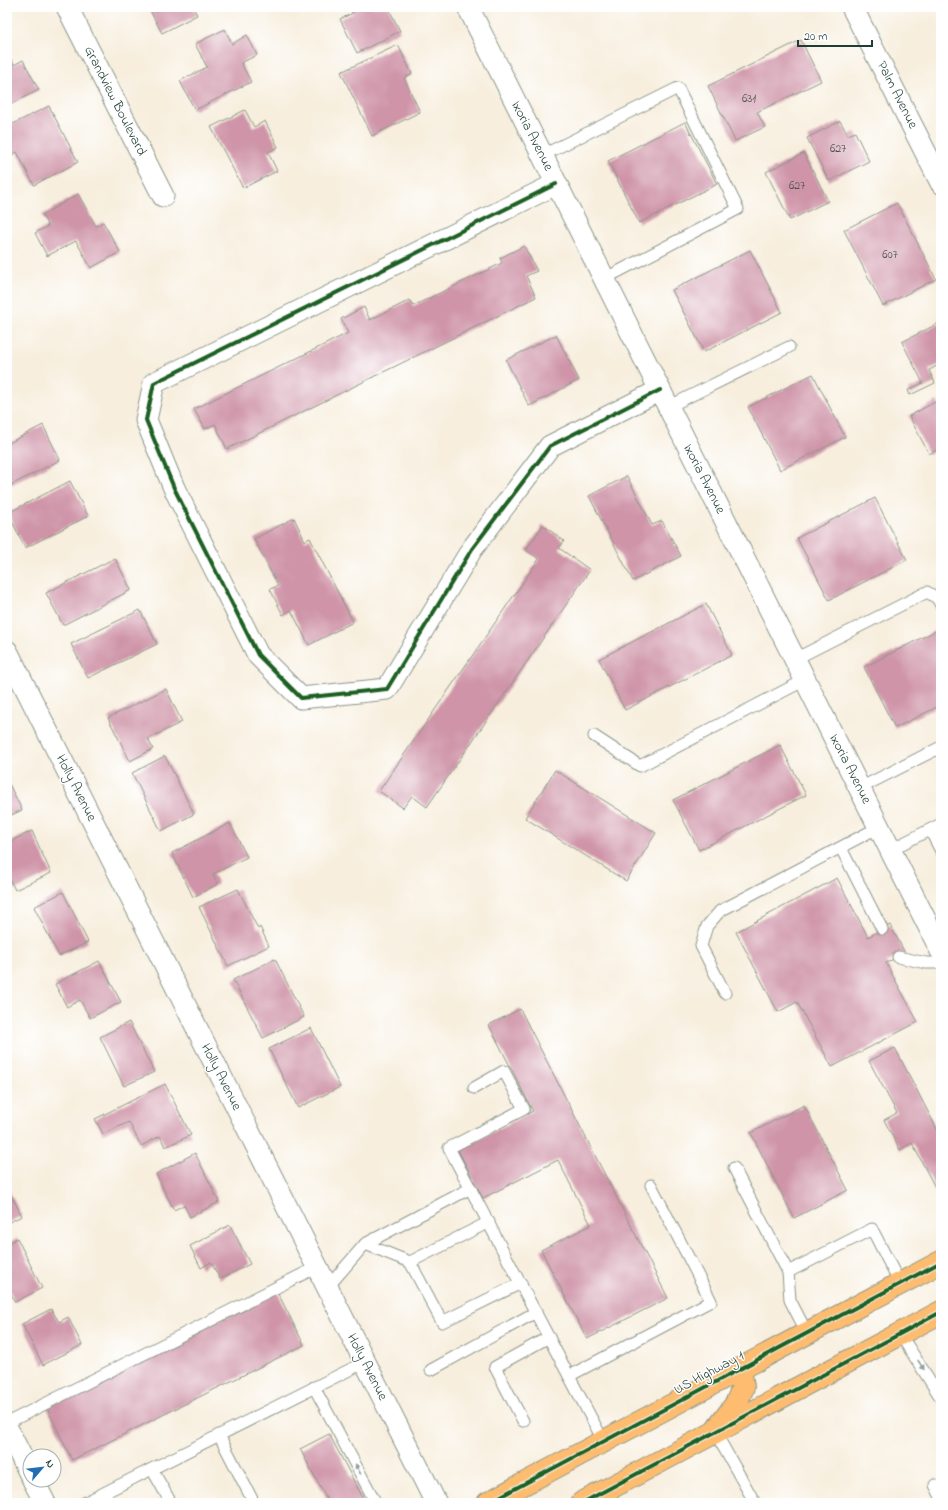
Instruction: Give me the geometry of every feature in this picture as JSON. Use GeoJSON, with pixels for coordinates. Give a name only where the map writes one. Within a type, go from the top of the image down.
{"type":"FeatureCollection","features":[{"type":"Feature","properties":{"kind":"main road","name":"US Highway 1"},"geometry":{"type":"LineString","coordinates":[[488,1503],[941,1262]]}},
{"type":"Feature","properties":{"kind":"main road"},"geometry":{"type":"LineString","coordinates":[[582,1503],[941,1312]]}},
{"type":"Feature","properties":{"kind":"main road"},"geometry":{"type":"LineString","coordinates":[[715,1432],[736,1404],[743,1387],[740,1369]]}},
{"type":"Feature","properties":{"kind":"street","name":"Grandview Boulevard"},"geometry":{"type":"LineString","coordinates":[[67,7],[163,196]]}},
{"type":"Feature","properties":{"kind":"street","name":"Ixoria Avenue"},"geometry":{"type":"LineString","coordinates":[[468,7],[941,951]]}},
{"type":"Feature","properties":{"kind":"street","name":"Palm Avenue"},"geometry":{"type":"LineString","coordinates":[[852,7],[941,183]]}},
{"type":"Feature","properties":{"kind":"street"},"geometry":{"type":"LineString","coordinates":[[556,184],[154,383],[146,420],[174,488],[258,655],[301,698],[387,689],[472,549],[550,446],[664,399]]}},
{"type":"Feature","properties":{"kind":"street","name":"Holly Avenue"},"geometry":{"type":"LineString","coordinates":[[7,652],[436,1503]]}},
{"type":"Feature","properties":{"kind":"street"},"geometry":{"type":"LineString","coordinates":[[7,1428],[22,1458]]}},
{"type":"Feature","properties":{"kind":"street"},"geometry":{"type":"LineString","coordinates":[[37,1488],[45,1503]]}},
{"type":"Feature","properties":{"kind":"lane"},"geometry":{"type":"LineString","coordinates":[[542,155],[678,88],[735,202],[738,209],[604,279]]}},
{"type":"Feature","properties":{"kind":"lane"},"geometry":{"type":"LineString","coordinates":[[664,399],[790,347]]}},
{"type":"Feature","properties":{"kind":"lane"},"geometry":{"type":"LineString","coordinates":[[795,659],[927,592],[937,598],[941,606]]}},
{"type":"Feature","properties":{"kind":"lane"},"geometry":{"type":"LineString","coordinates":[[594,736],[640,766],[805,680]]}},
{"type":"Feature","properties":{"kind":"lane"},"geometry":{"type":"LineString","coordinates":[[860,788],[941,747]]}},
{"type":"Feature","properties":{"kind":"lane"},"geometry":{"type":"LineString","coordinates":[[890,850],[941,824]]}},
{"type":"Feature","properties":{"kind":"lane"},"geometry":{"type":"LineString","coordinates":[[725,993],[701,946],[707,926],[720,911],[879,827]]}},
{"type":"Feature","properties":{"kind":"lane"},"geometry":{"type":"LineString","coordinates":[[930,830],[941,851]]}},
{"type":"Feature","properties":{"kind":"lane"},"geometry":{"type":"LineString","coordinates":[[840,848],[882,929]]}},
{"type":"Feature","properties":{"kind":"lane"},"geometry":{"type":"LineString","coordinates":[[898,956],[926,963],[941,963]]}},
{"type":"Feature","properties":{"kind":"lane"},"geometry":{"type":"LineString","coordinates":[[474,1088],[504,1071],[524,1109],[449,1148],[604,1442]]}},
{"type":"Feature","properties":{"kind":"lane"},"geometry":{"type":"LineString","coordinates":[[734,1168],[788,1272],[790,1300],[807,1333]]}},
{"type":"Feature","properties":{"kind":"lane"},"geometry":{"type":"LineString","coordinates":[[569,1376],[711,1301],[651,1185]]}},
{"type":"Feature","properties":{"kind":"lane"},"geometry":{"type":"LineString","coordinates":[[327,1288],[365,1244],[471,1188]]}},
{"type":"Feature","properties":{"kind":"lane"},"geometry":{"type":"LineString","coordinates":[[410,1262],[489,1222]]}},
{"type":"Feature","properties":{"kind":"lane"},"geometry":{"type":"LineString","coordinates":[[788,1272],[872,1229],[900,1284]]}},
{"type":"Feature","properties":{"kind":"lane"},"geometry":{"type":"LineString","coordinates":[[365,1244],[410,1262],[442,1322],[521,1283]]}},
{"type":"Feature","properties":{"kind":"lane"},"geometry":{"type":"LineString","coordinates":[[7,1423],[317,1267]]}},
{"type":"Feature","properties":{"kind":"lane"},"geometry":{"type":"LineString","coordinates":[[431,1370],[536,1312]]}},
{"type":"Feature","properties":{"kind":"lane"},"geometry":{"type":"LineString","coordinates":[[900,1334],[941,1398]]}},
{"type":"Feature","properties":{"kind":"lane"},"geometry":{"type":"LineString","coordinates":[[523,1421],[495,1367],[549,1337]]}},
{"type":"Feature","properties":{"kind":"lane"},"geometry":{"type":"LineString","coordinates":[[84,1503],[365,1362]]}},
{"type":"Feature","properties":{"kind":"lane"},"geometry":{"type":"LineString","coordinates":[[314,1387],[376,1503]]}},
{"type":"Feature","properties":{"kind":"lane"},"geometry":{"type":"LineString","coordinates":[[715,1432],[755,1503]]}},
{"type":"Feature","properties":{"kind":"lane"},"geometry":{"type":"LineString","coordinates":[[219,1435],[254,1503]]}},
{"type":"Feature","properties":{"kind":"lane"},"geometry":{"type":"LineString","coordinates":[[152,1469],[171,1503]]}},
{"type":"Feature","properties":{"kind":"lane"},"geometry":{"type":"LineString","coordinates":[[935,1485],[941,1497]]}},
{"type":"Feature","properties":{"kind":"building"},"geometry":{"type":"Polygon","coordinates":[[[148,7],[193,7],[197,15],[162,33],[148,7]]]}},
{"type":"Feature","properties":{"kind":"building"},"geometry":{"type":"Polygon","coordinates":[[[350,7],[388,7],[400,31],[357,53],[340,19],[353,13],[350,7]]]}},
{"type":"Feature","properties":{"kind":"building"},"geometry":{"type":"Polygon","coordinates":[[[225,29],[232,44],[247,35],[257,55],[241,63],[251,82],[195,110],[180,81],[207,67],[195,44],[225,29]]]}},
{"type":"Feature","properties":{"kind":"building"},"geometry":{"type":"Polygon","coordinates":[[[801,40],[821,81],[757,112],[765,127],[735,141],[708,86],[801,40]]]}},
{"type":"Feature","properties":{"kind":"building"},"geometry":{"type":"Polygon","coordinates":[[[398,45],[412,74],[404,78],[420,112],[372,136],[341,72],[398,45]]]}},
{"type":"Feature","properties":{"kind":"building"},"geometry":{"type":"Polygon","coordinates":[[[7,52],[14,65],[23,60],[39,90],[7,106],[7,52]]]}},
{"type":"Feature","properties":{"kind":"building"},"geometry":{"type":"Polygon","coordinates":[[[49,106],[78,162],[34,185],[17,152],[12,155],[7,144],[7,127],[49,106]]]}},
{"type":"Feature","properties":{"kind":"building"},"geometry":{"type":"Polygon","coordinates":[[[245,110],[254,127],[265,121],[278,147],[268,152],[277,171],[243,188],[211,127],[245,110]]]}},
{"type":"Feature","properties":{"kind":"building"},"geometry":{"type":"Polygon","coordinates":[[[840,121],[848,135],[855,132],[869,161],[829,181],[807,138],[840,121]]]}},
{"type":"Feature","properties":{"kind":"building"},"geometry":{"type":"Polygon","coordinates":[[[685,122],[717,184],[639,223],[608,161],[685,122]]]}},
{"type":"Feature","properties":{"kind":"building"},"geometry":{"type":"Polygon","coordinates":[[[804,153],[828,201],[790,220],[766,172],[804,153]]]}},
{"type":"Feature","properties":{"kind":"building"},"geometry":{"type":"Polygon","coordinates":[[[78,194],[96,226],[103,222],[120,252],[91,268],[76,241],[47,256],[35,233],[48,226],[42,215],[78,194]]]}},
{"type":"Feature","properties":{"kind":"building"},"geometry":{"type":"Polygon","coordinates":[[[897,203],[936,279],[883,306],[844,230],[897,203]]]}},
{"type":"Feature","properties":{"kind":"building"},"geometry":{"type":"Polygon","coordinates":[[[524,246],[537,271],[526,276],[536,297],[227,449],[215,424],[205,429],[194,409],[348,333],[341,319],[364,307],[370,320],[410,300],[413,306],[502,263],[500,258],[524,246]]]}},
{"type":"Feature","properties":{"kind":"building"},"geometry":{"type":"Polygon","coordinates":[[[750,250],[782,312],[704,352],[672,290],[750,250]]]}},
{"type":"Feature","properties":{"kind":"building"},"geometry":{"type":"Polygon","coordinates":[[[941,322],[941,364],[929,370],[935,383],[910,395],[908,390],[923,383],[902,342],[941,322]]]}},
{"type":"Feature","properties":{"kind":"building"},"geometry":{"type":"Polygon","coordinates":[[[556,335],[579,380],[529,406],[506,360],[556,335]]]}},
{"type":"Feature","properties":{"kind":"building"},"geometry":{"type":"Polygon","coordinates":[[[813,374],[845,437],[780,470],[748,407],[813,374]]]}},
{"type":"Feature","properties":{"kind":"building"},"geometry":{"type":"Polygon","coordinates":[[[937,401],[941,409],[941,448],[929,454],[909,416],[937,401]]]}},
{"type":"Feature","properties":{"kind":"building"},"geometry":{"type":"Polygon","coordinates":[[[43,425],[60,460],[7,487],[7,444],[43,425]]]}},
{"type":"Feature","properties":{"kind":"building"},"geometry":{"type":"Polygon","coordinates":[[[627,476],[652,525],[662,521],[681,556],[633,581],[589,496],[627,476]]]}},
{"type":"Feature","properties":{"kind":"building"},"geometry":{"type":"Polygon","coordinates":[[[70,481],[88,516],[25,548],[8,513],[70,481]]]}},
{"type":"Feature","properties":{"kind":"building"},"geometry":{"type":"Polygon","coordinates":[[[875,498],[907,560],[829,600],[797,538],[875,498]]]}},
{"type":"Feature","properties":{"kind":"building"},"geometry":{"type":"Polygon","coordinates":[[[294,518],[305,541],[310,538],[353,622],[309,645],[291,610],[283,615],[270,589],[278,586],[254,539],[294,518]]]}},
{"type":"Feature","properties":{"kind":"building"},"geometry":{"type":"Polygon","coordinates":[[[543,525],[564,541],[559,548],[590,570],[427,807],[412,796],[403,808],[379,791],[539,559],[526,550],[543,525]]]}},
{"type":"Feature","properties":{"kind":"building"},"geometry":{"type":"Polygon","coordinates":[[[115,558],[131,590],[63,625],[46,593],[115,558]]]}},
{"type":"Feature","properties":{"kind":"building"},"geometry":{"type":"Polygon","coordinates":[[[706,604],[732,655],[625,710],[599,659],[706,604]]]}},
{"type":"Feature","properties":{"kind":"building"},"geometry":{"type":"Polygon","coordinates":[[[140,610],[157,644],[88,678],[71,644],[140,610]]]}},
{"type":"Feature","properties":{"kind":"building"},"geometry":{"type":"Polygon","coordinates":[[[941,628],[941,705],[895,728],[864,667],[941,628]]]}},
{"type":"Feature","properties":{"kind":"building"},"geometry":{"type":"Polygon","coordinates":[[[166,689],[182,722],[148,739],[153,749],[130,761],[108,718],[166,689]]]}},
{"type":"Feature","properties":{"kind":"building"},"geometry":{"type":"Polygon","coordinates":[[[780,745],[806,795],[699,850],[673,800],[780,745]]]}},
{"type":"Feature","properties":{"kind":"building"},"geometry":{"type":"Polygon","coordinates":[[[165,756],[194,814],[161,831],[132,773],[165,756]]]}},
{"type":"Feature","properties":{"kind":"building"},"geometry":{"type":"Polygon","coordinates":[[[555,770],[656,833],[626,881],[525,818],[555,770]]]}},
{"type":"Feature","properties":{"kind":"building"},"geometry":{"type":"Polygon","coordinates":[[[7,780],[22,810],[7,817],[7,780]]]}},
{"type":"Feature","properties":{"kind":"building"},"geometry":{"type":"Polygon","coordinates":[[[230,823],[247,857],[213,874],[218,884],[193,897],[172,853],[230,823]]]}},
{"type":"Feature","properties":{"kind":"building"},"geometry":{"type":"Polygon","coordinates":[[[32,831],[51,873],[15,890],[7,874],[7,843],[32,831]]]}},
{"type":"Feature","properties":{"kind":"building"},"geometry":{"type":"Polygon","coordinates":[[[837,878],[868,937],[890,925],[905,953],[886,963],[918,1022],[832,1067],[797,1002],[778,1012],[736,932],[837,878]]]}},
{"type":"Feature","properties":{"kind":"building"},"geometry":{"type":"Polygon","coordinates":[[[238,889],[258,929],[260,927],[269,946],[228,966],[199,907],[238,889]]]}},
{"type":"Feature","properties":{"kind":"building"},"geometry":{"type":"Polygon","coordinates":[[[63,892],[88,942],[59,956],[34,907],[63,892]]]}},
{"type":"Feature","properties":{"kind":"building"},"geometry":{"type":"Polygon","coordinates":[[[275,959],[304,1017],[263,1038],[233,980],[275,959]]]}},
{"type":"Feature","properties":{"kind":"building"},"geometry":{"type":"Polygon","coordinates":[[[99,961],[121,1002],[90,1018],[80,1000],[67,1007],[55,984],[99,961]]]}},
{"type":"Feature","properties":{"kind":"building"},"geometry":{"type":"Polygon","coordinates":[[[520,1009],[668,1298],[587,1339],[541,1250],[591,1225],[558,1160],[483,1198],[458,1150],[533,1111],[489,1025],[520,1009]]]}},
{"type":"Feature","properties":{"kind":"building"},"geometry":{"type":"Polygon","coordinates":[[[129,1022],[154,1072],[124,1086],[100,1037],[129,1022]]]}},
{"type":"Feature","properties":{"kind":"building"},"geometry":{"type":"Polygon","coordinates":[[[311,1028],[340,1087],[298,1108],[269,1049],[311,1028]]]}},
{"type":"Feature","properties":{"kind":"building"},"geometry":{"type":"Polygon","coordinates":[[[895,1048],[941,1137],[941,1199],[912,1143],[900,1150],[884,1120],[897,1113],[869,1061],[895,1048]]]}},
{"type":"Feature","properties":{"kind":"building"},"geometry":{"type":"Polygon","coordinates":[[[165,1084],[191,1135],[165,1147],[160,1136],[141,1146],[129,1122],[103,1134],[95,1119],[165,1084]]]}},
{"type":"Feature","properties":{"kind":"building"},"geometry":{"type":"Polygon","coordinates":[[[804,1105],[848,1190],[794,1218],[751,1133],[804,1105]]]}},
{"type":"Feature","properties":{"kind":"building"},"geometry":{"type":"Polygon","coordinates":[[[195,1153],[219,1202],[190,1217],[184,1205],[174,1210],[156,1174],[195,1153]]]}},
{"type":"Feature","properties":{"kind":"building"},"geometry":{"type":"Polygon","coordinates":[[[7,1187],[22,1216],[7,1223],[7,1187]]]}},
{"type":"Feature","properties":{"kind":"building"},"geometry":{"type":"Polygon","coordinates":[[[230,1225],[250,1264],[220,1279],[211,1262],[201,1268],[190,1246],[230,1225]]]}},
{"type":"Feature","properties":{"kind":"building"},"geometry":{"type":"Polygon","coordinates":[[[17,1238],[42,1288],[15,1302],[7,1286],[7,1244],[17,1238]]]}},
{"type":"Feature","properties":{"kind":"building"},"geometry":{"type":"Polygon","coordinates":[[[277,1291],[304,1345],[72,1460],[46,1406],[277,1291]]]}},
{"type":"Feature","properties":{"kind":"building"},"geometry":{"type":"Polygon","coordinates":[[[51,1309],[59,1322],[68,1317],[82,1345],[43,1365],[22,1324],[51,1309]]]}},
{"type":"Feature","properties":{"kind":"building"},"geometry":{"type":"Polygon","coordinates":[[[329,1434],[364,1500],[359,1503],[329,1503],[300,1449],[329,1434]]]}},
{"type":"Feature","properties":{"kind":"cycle path"},"geometry":{"type":"LineString","coordinates":[[556,184],[154,383],[146,420],[174,488],[258,655],[301,698],[387,689],[472,549],[550,446],[660,390]]}},
{"type":"Feature","properties":{"kind":"cycle path"},"geometry":{"type":"LineString","coordinates":[[488,1503],[941,1262]]}},
{"type":"Feature","properties":{"kind":"cycle path"},"geometry":{"type":"LineString","coordinates":[[582,1503],[941,1312]]}}]}
